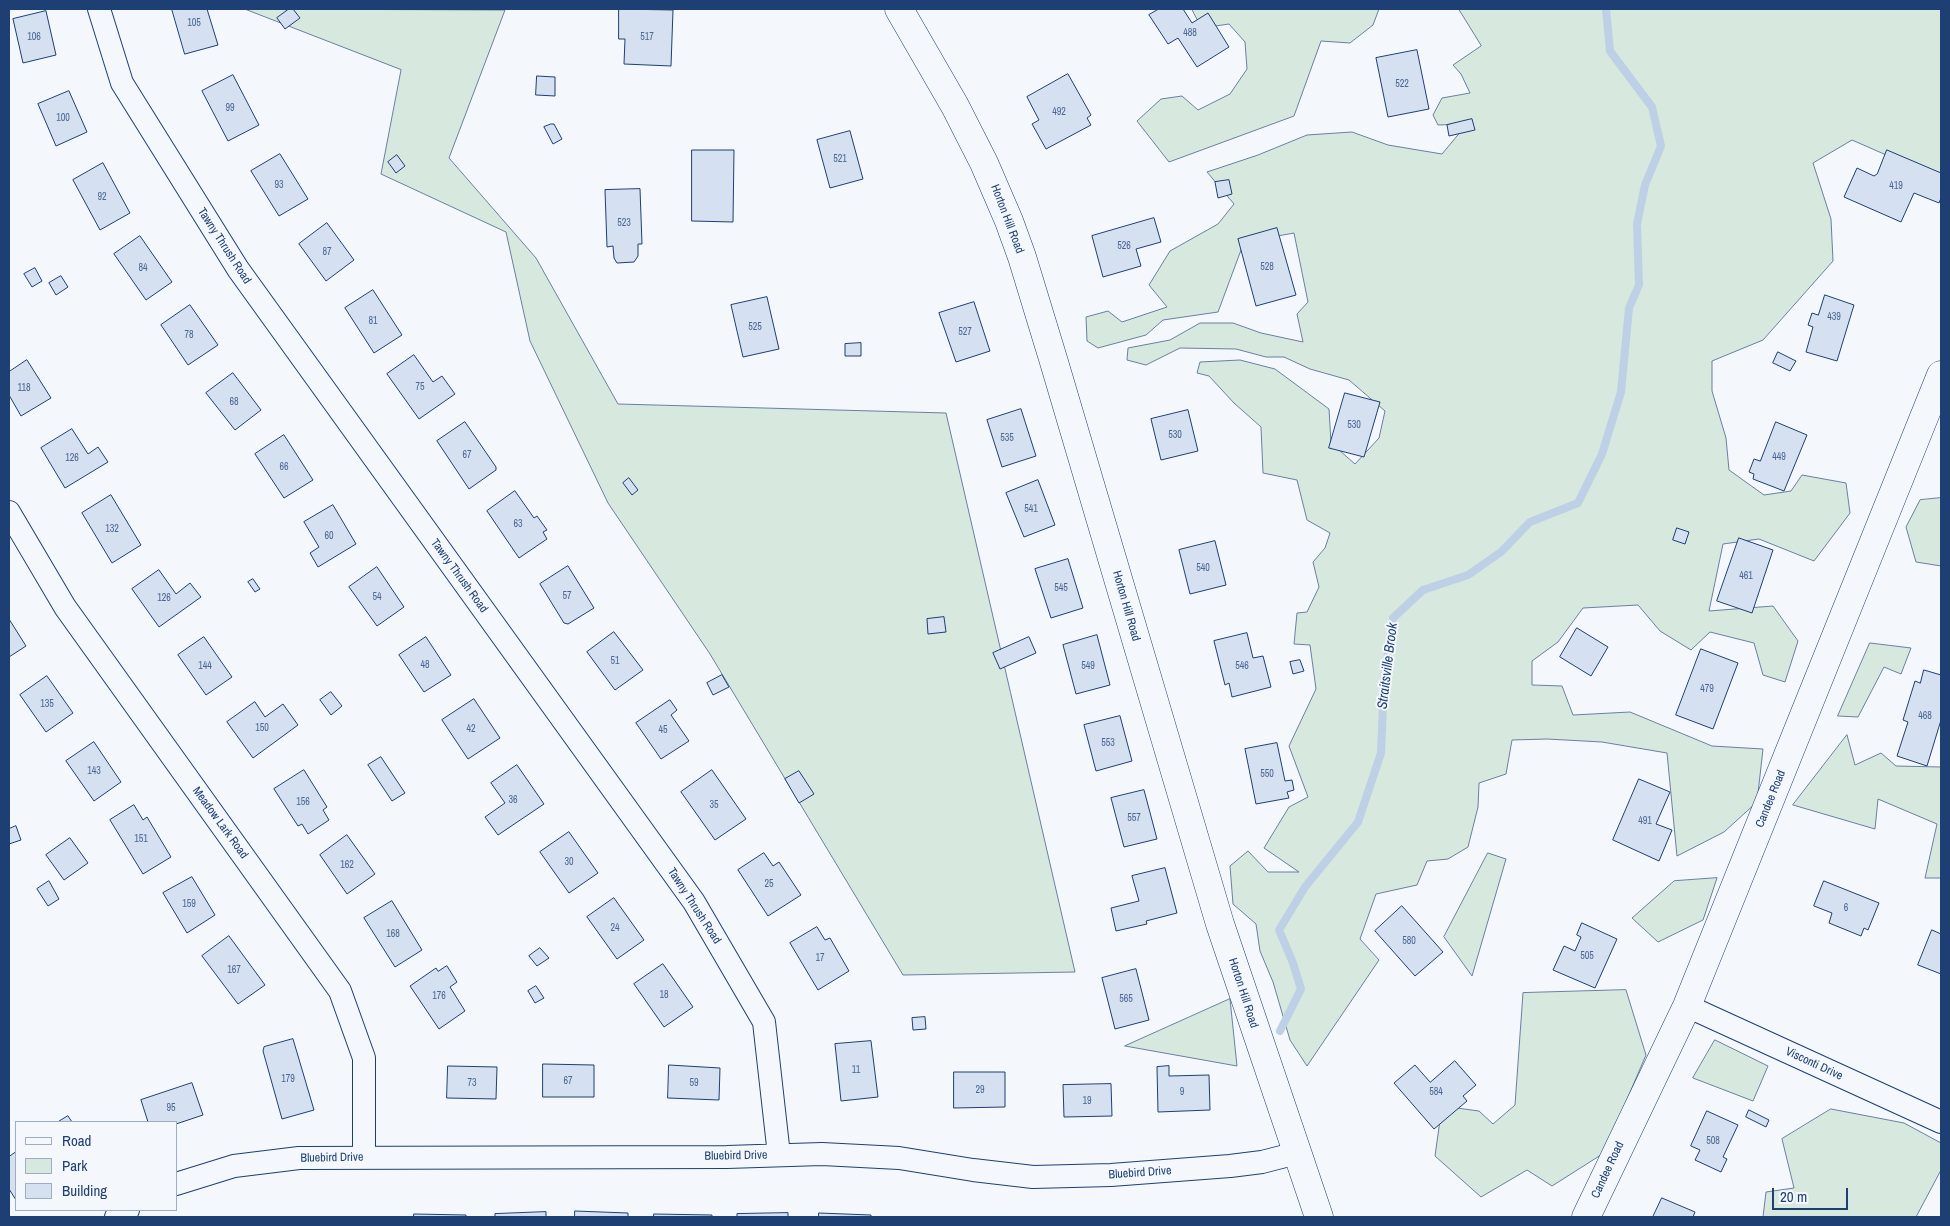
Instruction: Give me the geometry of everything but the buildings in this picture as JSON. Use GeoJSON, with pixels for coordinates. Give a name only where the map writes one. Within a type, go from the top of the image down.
{"type":"FeatureCollection","features":[{"type":"Feature","properties":{"kind":"street","name":"Tawny Thrush Road"},"geometry":{"type":"LineString","coordinates":[[99,9],[122,83],[238,269],[694,902],[764,1022],[779,1155]]}},
{"type":"Feature","properties":{"kind":"street","name":"Horton Hill Road"},"geometry":{"type":"LineString","coordinates":[[899,9],[951,100],[984,163],[1022,258],[1220,924],[1319,1217]]}},
{"type":"Feature","properties":{"kind":"street","name":"Candee Road"},"geometry":{"type":"LineString","coordinates":[[1586,1217],[1687,1006],[1941,375]]}},
{"type":"Feature","properties":{"kind":"street","name":"Meadow Lark Road"},"geometry":{"type":"LineString","coordinates":[[9,512],[65,607],[340,991],[364,1058],[364,1158]]}},
{"type":"Feature","properties":{"kind":"street","name":"Visconti Drive"},"geometry":{"type":"LineString","coordinates":[[1687,1006],[1941,1122]]}},
{"type":"Feature","properties":{"kind":"street","name":"Bluebird Drive"},"geometry":{"type":"LineString","coordinates":[[178,1183],[234,1166],[299,1158],[708,1157],[822,1154],[899,1158],[1033,1177],[1112,1175],[1230,1166],[1262,1162],[1297,1153]]}},
{"type":"Feature","properties":{"kind":"green space"},"geometry":{"type":"Polygon","coordinates":[[[245,9],[505,10],[449,158],[536,258],[618,404],[946,413],[1075,972],[903,975],[710,654],[608,503],[530,341],[506,232],[381,174],[401,70],[245,9]]]}},
{"type":"Feature","properties":{"kind":"green space"},"geometry":{"type":"Polygon","coordinates":[[[1192,9],[1379,9],[1373,25],[1350,43],[1321,41],[1294,116],[1169,162],[1137,121],[1161,99],[1182,96],[1198,110],[1230,94],[1247,69],[1245,42],[1229,24],[1202,28],[1192,9]]]}},
{"type":"Feature","properties":{"kind":"green space"},"geometry":{"type":"Polygon","coordinates":[[[1459,9],[1941,9],[1941,179],[1852,140],[1813,163],[1831,219],[1833,261],[1763,340],[1712,361],[1712,391],[1726,438],[1729,470],[1764,495],[1791,491],[1802,475],[1846,483],[1850,513],[1814,561],[1759,539],[1723,544],[1709,611],[1773,606],[1798,641],[1785,682],[1763,675],[1754,643],[1710,632],[1691,650],[1660,631],[1638,605],[1583,608],[1558,642],[1532,661],[1532,685],[1562,686],[1573,715],[1630,712],[1712,746],[1763,749],[1757,802],[1724,832],[1677,856],[1667,753],[1602,742],[1547,739],[1512,740],[1506,774],[1479,783],[1478,807],[1468,847],[1448,859],[1427,861],[1417,885],[1376,894],[1360,939],[1379,960],[1307,1066],[1290,1040],[1273,982],[1260,951],[1256,924],[1233,904],[1230,866],[1248,851],[1268,872],[1299,872],[1264,848],[1289,807],[1308,797],[1289,746],[1316,689],[1310,645],[1294,644],[1297,613],[1307,612],[1319,587],[1313,562],[1325,548],[1330,533],[1307,520],[1297,480],[1263,473],[1261,427],[1234,403],[1209,376],[1197,373],[1200,362],[1240,360],[1275,369],[1329,409],[1331,443],[1355,464],[1379,438],[1385,411],[1349,380],[1310,369],[1284,357],[1266,357],[1236,349],[1180,348],[1146,365],[1127,360],[1128,348],[1170,340],[1200,323],[1233,323],[1261,333],[1303,342],[1297,314],[1308,302],[1294,233],[1244,242],[1218,312],[1163,320],[1146,335],[1098,348],[1087,341],[1086,317],[1108,311],[1122,322],[1167,307],[1149,285],[1170,251],[1218,224],[1234,204],[1207,172],[1258,155],[1307,135],[1352,132],[1388,145],[1442,154],[1467,124],[1438,125],[1433,115],[1442,98],[1470,93],[1461,74],[1453,65],[1481,46],[1459,9]]]}},
{"type":"Feature","properties":{"kind":"green space"},"geometry":{"type":"Polygon","coordinates":[[[1941,498],[1941,566],[1916,562],[1906,527],[1920,500],[1941,498]]]}},
{"type":"Feature","properties":{"kind":"green space"},"geometry":{"type":"Polygon","coordinates":[[[1870,643],[1911,648],[1901,674],[1884,667],[1858,717],[1838,716],[1870,643]]]}},
{"type":"Feature","properties":{"kind":"green space"},"geometry":{"type":"Polygon","coordinates":[[[1847,735],[1855,765],[1881,753],[1896,766],[1941,767],[1941,878],[1925,878],[1937,824],[1878,799],[1875,829],[1793,805],[1847,735]]]}},
{"type":"Feature","properties":{"kind":"green space"},"geometry":{"type":"Polygon","coordinates":[[[1488,853],[1506,859],[1472,976],[1444,937],[1488,853]]]}},
{"type":"Feature","properties":{"kind":"green space"},"geometry":{"type":"Polygon","coordinates":[[[1717,878],[1703,920],[1658,942],[1632,918],[1674,881],[1717,878]]]}},
{"type":"Feature","properties":{"kind":"green space"},"geometry":{"type":"Polygon","coordinates":[[[1626,990],[1646,1055],[1604,1153],[1552,1186],[1527,1170],[1481,1197],[1435,1156],[1442,1106],[1479,1111],[1493,1124],[1515,1105],[1523,993],[1626,990]]]}},
{"type":"Feature","properties":{"kind":"green space"},"geometry":{"type":"Polygon","coordinates":[[[1230,999],[1237,1066],[1125,1046],[1230,999]]]}},
{"type":"Feature","properties":{"kind":"green space"},"geometry":{"type":"Polygon","coordinates":[[[1715,1040],[1768,1066],[1753,1101],[1693,1078],[1715,1040]]]}},
{"type":"Feature","properties":{"kind":"green space"},"geometry":{"type":"Polygon","coordinates":[[[1831,1109],[1904,1123],[1941,1143],[1941,1170],[1916,1217],[1763,1217],[1766,1192],[1794,1188],[1782,1139],[1831,1109]]]}},
{"type":"Feature","properties":{"kind":"waterway","name":"Straitsville Brook"},"geometry":{"type":"LineString","coordinates":[[1280,1031],[1301,989],[1293,963],[1279,930],[1305,887],[1358,822],[1381,753],[1384,681],[1393,618],[1423,590],[1468,575],[1501,552],[1530,522],[1578,503],[1602,454],[1621,392],[1629,308],[1639,285],[1637,224],[1645,185],[1661,146],[1652,107],[1610,51],[1606,9]]}}]}
